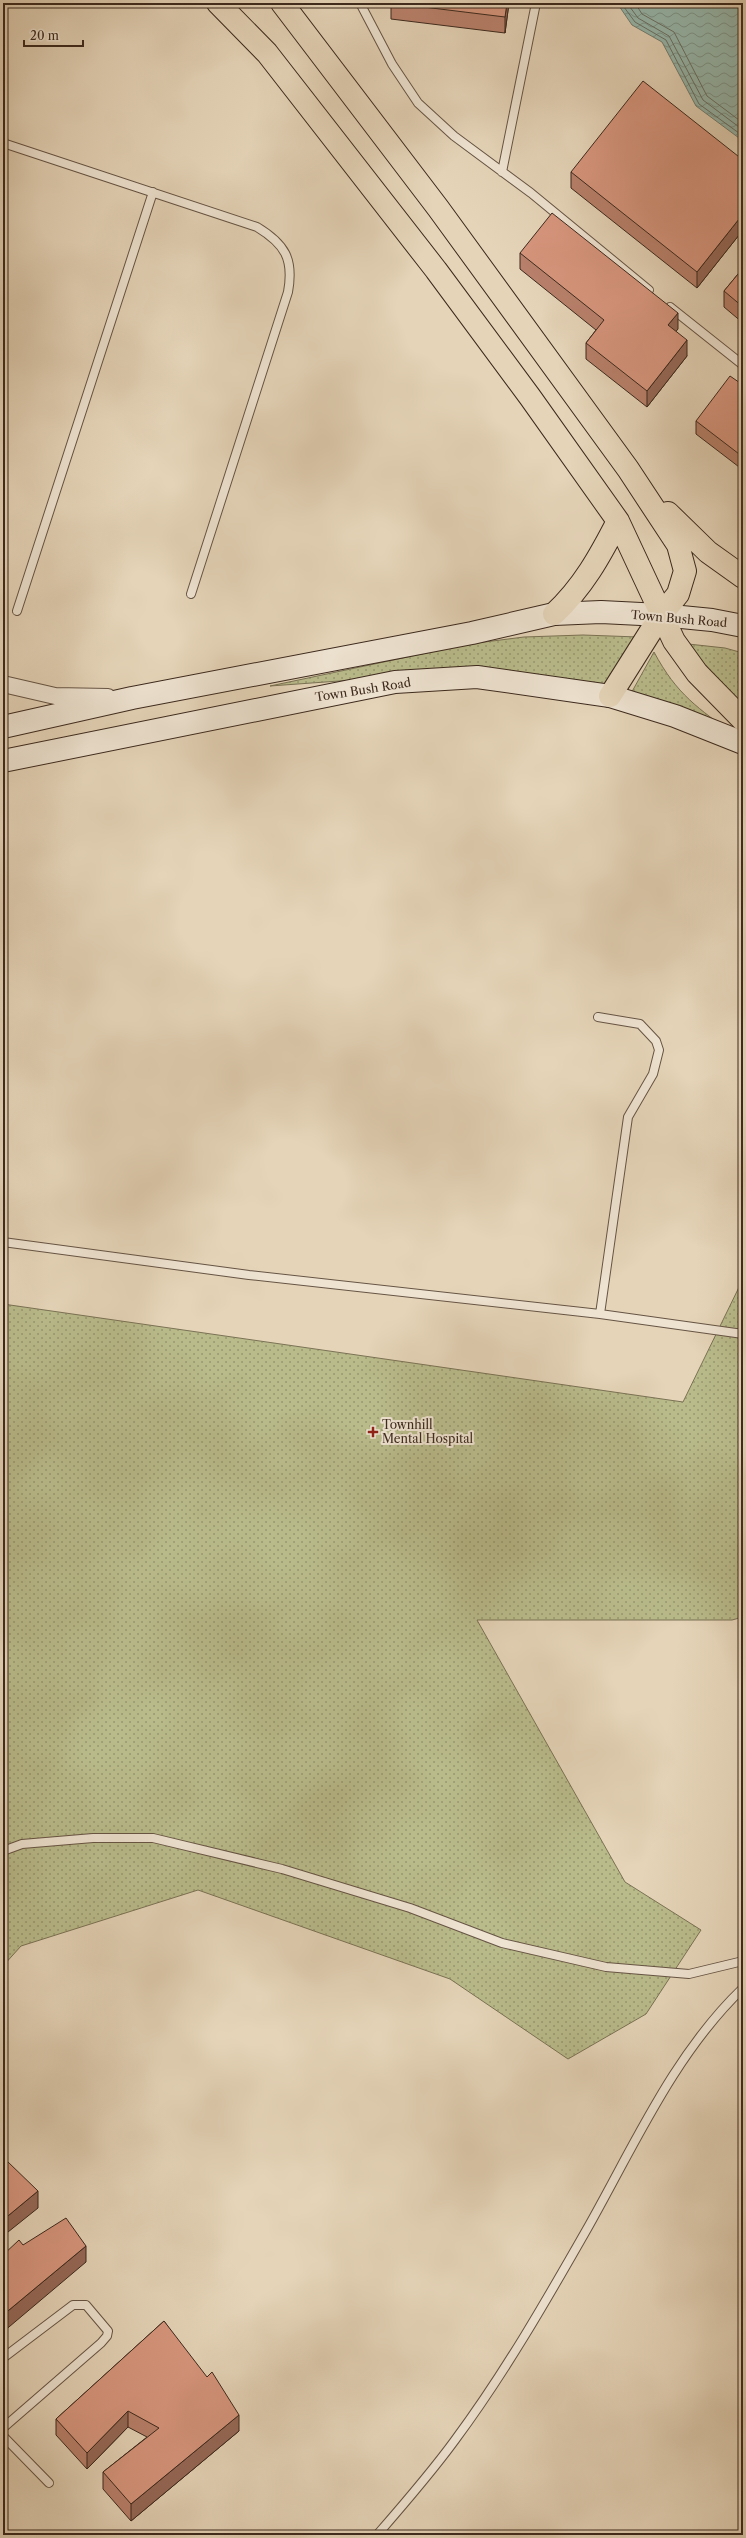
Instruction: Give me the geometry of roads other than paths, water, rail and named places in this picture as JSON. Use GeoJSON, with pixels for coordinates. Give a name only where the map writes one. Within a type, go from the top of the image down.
{"type":"FeatureCollection","features":[{"type":"Feature","properties":{"kind":"highway"},"geometry":{"type":"LineString","coordinates":[[218,3],[267,54],[412,239],[530,397],[618,521],[638,560],[660,615],[697,673],[743,720]]}},
{"type":"Feature","properties":{"kind":"highway"},"geometry":{"type":"LineString","coordinates":[[282,3],[442,214],[628,469],[678,545],[685,571],[678,594],[660,615],[610,696]]}},
{"type":"Feature","properties":{"kind":"highway"},"geometry":{"type":"LineString","coordinates":[[628,469],[708,552],[743,577]]}},
{"type":"Feature","properties":{"kind":"highway"},"geometry":{"type":"LineString","coordinates":[[554,614],[570,599],[599,560],[618,521]]}},
{"type":"Feature","properties":{"kind":"street","name":"Town Bush Road"},"geometry":{"type":"LineString","coordinates":[[3,727],[132,698],[472,633],[554,614],[601,612],[660,615],[712,620],[743,626]]}},
{"type":"Feature","properties":{"kind":"street","name":"Town Bush Road"},"geometry":{"type":"LineString","coordinates":[[3,761],[395,682],[477,677],[610,696],[675,716],[743,743]]}},
{"type":"Feature","properties":{"kind":"street"},"geometry":{"type":"LineString","coordinates":[[3,684],[55,696],[132,698]]}},
{"type":"Feature","properties":{"kind":"lane"},"geometry":{"type":"LineString","coordinates":[[360,3],[392,64],[418,104],[454,136],[502,172],[653,293]]}},
{"type":"Feature","properties":{"kind":"lane"},"geometry":{"type":"LineString","coordinates":[[502,172],[536,3]]}},
{"type":"Feature","properties":{"kind":"lane"},"geometry":{"type":"LineString","coordinates":[[3,143],[256,227],[278,243],[286,255],[291,269],[288,292],[191,594]]}},
{"type":"Feature","properties":{"kind":"lane"},"geometry":{"type":"LineString","coordinates":[[17,611],[153,192]]}},
{"type":"Feature","properties":{"kind":"lane"},"geometry":{"type":"LineString","coordinates":[[666,303],[743,365]]}},
{"type":"Feature","properties":{"kind":"lane"},"geometry":{"type":"LineString","coordinates":[[598,1017],[640,1024],[656,1041],[659,1050],[653,1074],[628,1117],[600,1314]]}},
{"type":"Feature","properties":{"kind":"lane"},"geometry":{"type":"LineString","coordinates":[[3,1242],[249,1275],[600,1314],[743,1334]]}},
{"type":"Feature","properties":{"kind":"lane"},"geometry":{"type":"LineString","coordinates":[[3,1851],[22,1844],[93,1838],[153,1838],[282,1869],[410,1908],[502,1943],[606,1967],[689,1974],[743,1961]]}},
{"type":"Feature","properties":{"kind":"lane"},"geometry":{"type":"LineString","coordinates":[[377,2535],[450,2446],[468,2421],[503,2368],[586,2230],[680,2065],[716,2014],[743,1988]]}},
{"type":"Feature","properties":{"kind":"lane"},"geometry":{"type":"LineString","coordinates":[[3,2358],[73,2305],[86,2306],[108,2331],[107,2336],[101,2343],[3,2428]]}},
{"type":"Feature","properties":{"kind":"lane"},"geometry":{"type":"LineString","coordinates":[[3,2436],[49,2483]]}},
{"type":"Feature","properties":{"kind":"water"},"geometry":{"type":"Polygon","coordinates":[[[617,3],[743,3],[743,141],[696,106],[662,42],[632,25],[617,3]]]}},
{"type":"Feature","properties":{"kind":"place","name":"Townhill Mental Hospital"},"geometry":{"type":"Point","coordinates":[373,1432]}}]}
